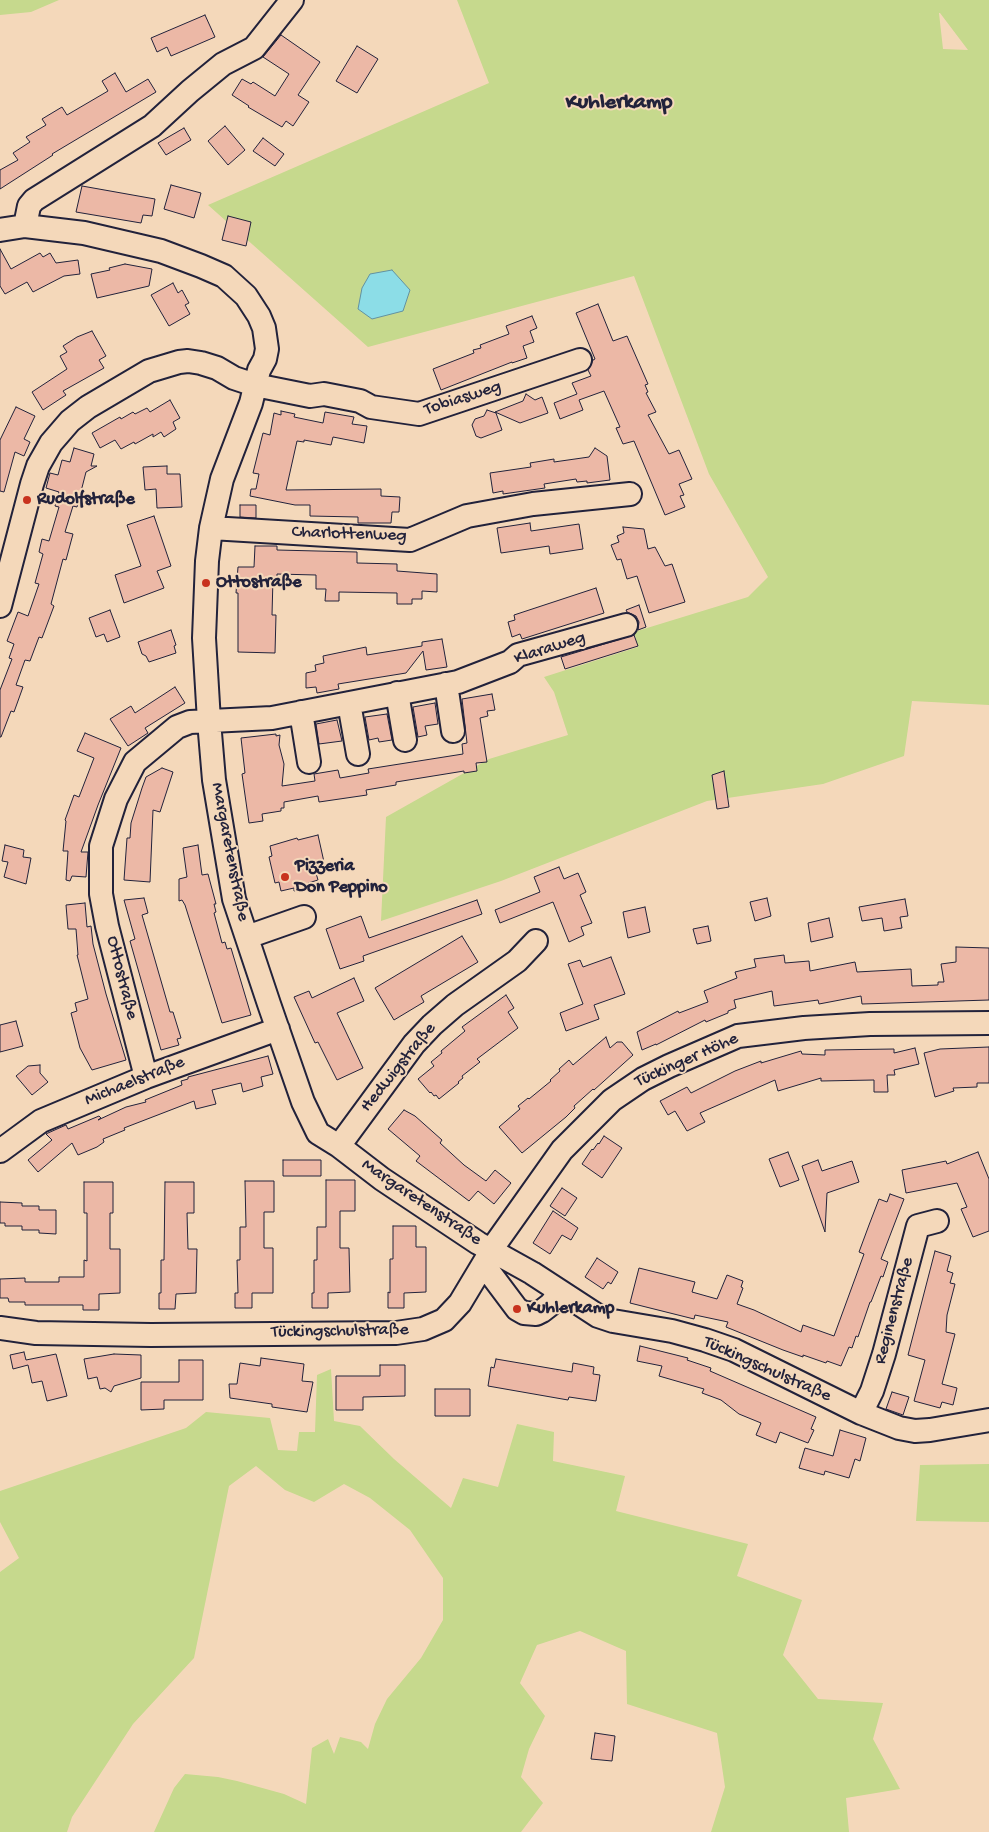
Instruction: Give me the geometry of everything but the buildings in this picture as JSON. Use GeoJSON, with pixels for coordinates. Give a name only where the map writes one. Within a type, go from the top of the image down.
{"type":"FeatureCollection","features":[{"type":"Feature","properties":{"kind":"street"},"geometry":{"type":"LineString","coordinates":[[25,226],[30,206],[34,200],[152,126],[223,64],[254,48],[292,0]]}},
{"type":"Feature","properties":{"kind":"street"},"geometry":{"type":"LineString","coordinates":[[0,230],[25,226],[84,233],[128,242],[161,251],[224,276],[254,306],[264,328],[267,349],[255,385],[201,363],[178,362],[149,371],[88,407],[70,421],[50,443],[38,466],[3,577],[0,606]]}},
{"type":"Feature","properties":{"kind":"street","name":"Tobiasweg"},"geometry":{"type":"LineString","coordinates":[[255,385],[310,396],[324,394],[360,401],[371,407],[419,414],[580,360]]}},
{"type":"Feature","properties":{"kind":"street","name":"Margaretenstraße"},"geometry":{"type":"LineString","coordinates":[[255,385],[252,403],[222,479],[211,528],[207,560],[204,638],[209,722],[214,780],[234,899],[303,1102],[318,1132],[488,1258]]}},
{"type":"Feature","properties":{"kind":"street","name":"Charlottenweg"},"geometry":{"type":"LineString","coordinates":[[211,528],[410,540],[467,516],[533,504],[630,494]]}},
{"type":"Feature","properties":{"kind":"street","name":"Klaraweg"},"geometry":{"type":"LineString","coordinates":[[209,722],[272,718],[458,682],[510,662],[518,655],[626,625]]}},
{"type":"Feature","properties":{"kind":"street"},"geometry":{"type":"LineString","coordinates":[[446,684],[453,731]]}},
{"type":"Feature","properties":{"kind":"street"},"geometry":{"type":"LineString","coordinates":[[397,693],[405,740]]}},
{"type":"Feature","properties":{"kind":"street"},"geometry":{"type":"LineString","coordinates":[[349,703],[358,754]]}},
{"type":"Feature","properties":{"kind":"street"},"geometry":{"type":"LineString","coordinates":[[301,712],[309,762]]}},
{"type":"Feature","properties":{"kind":"street","name":"Ottostraße"},"geometry":{"type":"LineString","coordinates":[[146,1076],[101,894],[101,846],[116,799],[135,762],[177,727],[190,722],[209,722]]}},
{"type":"Feature","properties":{"kind":"street"},"geometry":{"type":"LineString","coordinates":[[247,937],[304,917]]}},
{"type":"Feature","properties":{"kind":"street","name":"Hedwigstraße"},"geometry":{"type":"LineString","coordinates":[[339,1146],[414,1044],[432,1025],[455,1005],[517,961],[536,941]]}},
{"type":"Feature","properties":{"kind":"street","name":"Tückinger Höhe"},"geometry":{"type":"LineString","coordinates":[[488,1258],[526,1199],[567,1145],[612,1100],[635,1084],[669,1066],[738,1036],[804,1028],[870,1024],[989,1023]]}},
{"type":"Feature","properties":{"kind":"street","name":"Michaelstraße"},"geometry":{"type":"LineString","coordinates":[[0,1152],[41,1121],[146,1076],[278,1029]]}},
{"type":"Feature","properties":{"kind":"street","name":"Reginenstraße"},"geometry":{"type":"LineString","coordinates":[[861,1413],[872,1391],[884,1354],[918,1226],[937,1221]]}},
{"type":"Feature","properties":{"kind":"street"},"geometry":{"type":"LineString","coordinates":[[488,1258],[517,1309],[524,1313],[536,1314],[542,1312],[559,1292]]}},
{"type":"Feature","properties":{"kind":"street","name":"Tückingschulstraße"},"geometry":{"type":"LineString","coordinates":[[0,1328],[36,1333],[152,1336],[410,1332],[435,1325],[452,1313],[460,1304],[488,1258],[532,1273],[598,1316],[613,1321],[672,1331],[734,1350],[861,1413],[899,1428],[915,1430],[989,1420]]}},
{"type":"Feature","properties":{"kind":"green space"},"geometry":{"type":"Polygon","coordinates":[[[0,0],[59,0],[31,12],[0,15],[0,0]]]}},
{"type":"Feature","properties":{"kind":"green space"},"geometry":{"type":"Polygon","coordinates":[[[457,0],[989,0],[989,705],[912,701],[904,756],[823,784],[707,801],[501,881],[381,921],[386,817],[489,759],[568,735],[554,692],[544,677],[638,647],[634,632],[748,597],[768,577],[709,474],[634,276],[368,347],[208,205],[489,83],[457,0]],[[940,13],[943,49],[968,50],[940,13]]]}},
{"type":"Feature","properties":{"kind":"green space"},"geometry":{"type":"Polygon","coordinates":[[[331,1369],[334,1421],[360,1426],[394,1459],[451,1508],[463,1478],[498,1487],[517,1424],[554,1432],[553,1461],[625,1476],[616,1511],[748,1544],[737,1576],[802,1600],[783,1655],[818,1699],[883,1703],[873,1739],[900,1789],[846,1798],[849,1832],[711,1832],[725,1787],[717,1733],[627,1704],[626,1651],[580,1631],[537,1645],[520,1683],[545,1716],[529,1749],[521,1777],[543,1803],[521,1832],[154,1832],[174,1788],[185,1774],[237,1781],[284,1794],[306,1804],[312,1748],[328,1739],[334,1754],[340,1737],[361,1742],[368,1749],[375,1724],[387,1699],[421,1658],[443,1620],[443,1578],[410,1530],[370,1498],[344,1484],[314,1502],[285,1490],[256,1466],[229,1486],[194,1658],[133,1724],[72,1817],[67,1832],[0,1832],[0,1572],[19,1558],[0,1522],[0,1491],[186,1428],[206,1412],[270,1418],[278,1450],[297,1451],[299,1432],[315,1432],[317,1375],[331,1369]]]}},
{"type":"Feature","properties":{"kind":"green space"},"geometry":{"type":"Polygon","coordinates":[[[989,1464],[989,1522],[916,1521],[920,1465],[989,1464]]]}},
{"type":"Feature","properties":{"kind":"water"},"geometry":{"type":"Polygon","coordinates":[[[392,270],[410,290],[403,311],[372,319],[358,309],[362,288],[370,274],[392,270]]]}},
{"type":"Feature","properties":{"kind":"place","name":"Rudolfstraße"},"geometry":{"type":"Point","coordinates":[27,500]}},
{"type":"Feature","properties":{"kind":"place","name":"Ottostraße"},"geometry":{"type":"Point","coordinates":[206,583]}},
{"type":"Feature","properties":{"kind":"place","name":"Pizzeria Don Peppino"},"geometry":{"type":"Point","coordinates":[285,877]}},
{"type":"Feature","properties":{"kind":"place","name":"Kuhlerkamp"},"geometry":{"type":"Point","coordinates":[517,1309]}},
{"type":"Feature","properties":{"kind":"district","name":"Kuhlerkamp"},"geometry":{"type":"Point","coordinates":[619,104]}}]}
